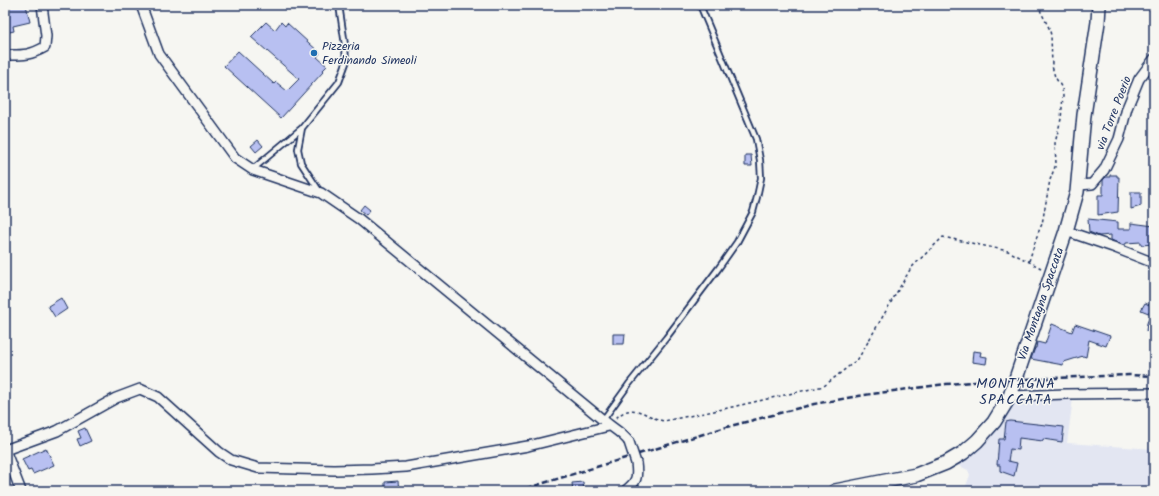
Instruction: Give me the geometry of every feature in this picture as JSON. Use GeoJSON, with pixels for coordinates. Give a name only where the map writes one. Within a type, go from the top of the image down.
{"type":"FeatureCollection","features":[{"type":"Feature","properties":{"kind":"main road","name":"Via Montagna Spaccata"},"geometry":{"type":"LineString","coordinates":[[835,491],[916,475],[964,453],[977,442],[994,422],[1010,396],[1066,231],[1078,185],[1084,115],[1098,22],[1099,5]]}},
{"type":"Feature","properties":{"kind":"street"},"geometry":{"type":"LineString","coordinates":[[5,55],[35,53],[45,47],[46,36],[42,5]]}},
{"type":"Feature","properties":{"kind":"street"},"geometry":{"type":"LineString","coordinates":[[141,5],[159,54],[235,158],[253,170],[321,193],[359,218],[626,438],[629,442],[636,463],[637,475],[633,485],[625,491]]}},
{"type":"Feature","properties":{"kind":"street","name":"via Torre Poerio"},"geometry":{"type":"LineString","coordinates":[[1078,185],[1092,184],[1104,170],[1119,139],[1127,108],[1139,79],[1154,59]]}},
{"type":"Feature","properties":{"kind":"street"},"geometry":{"type":"LineString","coordinates":[[1066,231],[1154,263]]}},
{"type":"Feature","properties":{"kind":"street"},"geometry":{"type":"LineString","coordinates":[[21,491],[5,450],[57,431],[116,398],[140,389],[158,397],[219,452],[231,460],[258,468],[334,470],[406,467],[528,446],[606,423]]}},
{"type":"Feature","properties":{"kind":"street"},"geometry":{"type":"LineString","coordinates":[[1010,396],[1154,393]]}},
{"type":"Feature","properties":{"kind":"lane"},"geometry":{"type":"LineString","coordinates":[[253,170],[302,128],[340,82],[346,63],[339,5]]}},
{"type":"Feature","properties":{"kind":"lane"},"geometry":{"type":"LineString","coordinates":[[606,423],[629,384],[683,316],[737,242],[753,212],[758,197],[761,178],[760,160],[756,139],[700,5]]}},
{"type":"Feature","properties":{"kind":"lane"},"geometry":{"type":"LineString","coordinates":[[302,128],[298,149],[301,163],[321,193]]}},
{"type":"Feature","properties":{"kind":"path"},"geometry":{"type":"LineString","coordinates":[[1028,261],[1042,224],[1050,180],[1056,164],[1055,143],[1061,119],[1063,96],[1062,88],[1055,77],[1052,66],[1051,35],[1039,5]]}},
{"type":"Feature","properties":{"kind":"path"},"geometry":{"type":"LineString","coordinates":[[606,423],[624,412],[633,410],[643,412],[656,420],[664,421],[824,386],[858,359],[911,268],[943,237],[1008,251],[1052,273]]}},
{"type":"Feature","properties":{"kind":"shaded area"},"geometry":{"type":"Polygon","coordinates":[[[1073,398],[1067,443],[1154,449],[1154,491],[964,491],[970,475],[968,470],[955,464],[1013,399],[1073,398]]]}},
{"type":"Feature","properties":{"kind":"building"},"geometry":{"type":"Polygon","coordinates":[[[5,5],[26,5],[30,22],[13,26],[14,31],[5,33],[5,5]]]}},
{"type":"Feature","properties":{"kind":"building"},"geometry":{"type":"Polygon","coordinates":[[[266,22],[275,30],[281,22],[285,26],[287,23],[320,53],[317,57],[327,66],[281,118],[224,66],[238,51],[274,84],[276,82],[287,91],[299,79],[251,37],[266,22]]]}},
{"type":"Feature","properties":{"kind":"building"},"geometry":{"type":"Polygon","coordinates":[[[258,140],[263,146],[256,152],[251,146],[258,140]]]}},
{"type":"Feature","properties":{"kind":"building"},"geometry":{"type":"Polygon","coordinates":[[[745,155],[751,155],[752,166],[745,166],[745,155]]]}},
{"type":"Feature","properties":{"kind":"building"},"geometry":{"type":"Polygon","coordinates":[[[1110,175],[1117,175],[1117,177],[1119,177],[1118,212],[1098,215],[1098,195],[1103,195],[1103,180],[1106,177],[1110,177],[1110,175]]]}},
{"type":"Feature","properties":{"kind":"building"},"geometry":{"type":"Polygon","coordinates":[[[1131,192],[1141,192],[1141,206],[1131,209],[1131,192]]]}},
{"type":"Feature","properties":{"kind":"building"},"geometry":{"type":"Polygon","coordinates":[[[364,205],[370,210],[366,215],[360,210],[364,205]]]}},
{"type":"Feature","properties":{"kind":"building"},"geometry":{"type":"Polygon","coordinates":[[[1088,219],[1118,222],[1118,229],[1131,229],[1131,223],[1154,226],[1154,244],[1141,245],[1141,242],[1126,243],[1123,245],[1111,240],[1111,235],[1099,236],[1089,232],[1088,219]]]}},
{"type":"Feature","properties":{"kind":"building"},"geometry":{"type":"Polygon","coordinates":[[[61,298],[67,309],[55,317],[48,306],[61,298]]]}},
{"type":"Feature","properties":{"kind":"building"},"geometry":{"type":"Polygon","coordinates":[[[1145,303],[1154,307],[1154,333],[1146,331],[1147,323],[1151,314],[1141,310],[1145,303]]]}},
{"type":"Feature","properties":{"kind":"building"},"geometry":{"type":"Polygon","coordinates":[[[1052,324],[1072,332],[1075,324],[1110,336],[1106,346],[1089,340],[1086,357],[1083,356],[1064,362],[1063,365],[1031,359],[1037,342],[1045,344],[1052,324]]]}},
{"type":"Feature","properties":{"kind":"building"},"geometry":{"type":"Polygon","coordinates":[[[613,334],[625,334],[624,344],[613,344],[613,334]]]}},
{"type":"Feature","properties":{"kind":"building"},"geometry":{"type":"Polygon","coordinates":[[[973,351],[981,352],[980,356],[987,357],[986,364],[972,362],[973,351]]]}},
{"type":"Feature","properties":{"kind":"building"},"geometry":{"type":"Polygon","coordinates":[[[1010,421],[1064,427],[1062,442],[1043,439],[1043,441],[1019,438],[1018,450],[1010,449],[1008,461],[1017,463],[1014,476],[1000,471],[1000,465],[997,465],[999,439],[1004,439],[1006,422],[1010,421]]]}},
{"type":"Feature","properties":{"kind":"building"},"geometry":{"type":"Polygon","coordinates":[[[85,428],[91,441],[80,446],[77,439],[81,438],[78,431],[85,428]]]}},
{"type":"Feature","properties":{"kind":"building"},"geometry":{"type":"Polygon","coordinates":[[[46,448],[54,465],[33,474],[31,470],[28,471],[22,459],[46,448]]]}},
{"type":"Feature","properties":{"kind":"building"},"geometry":{"type":"Polygon","coordinates":[[[398,481],[399,491],[385,491],[385,482],[398,481]]]}},
{"type":"Feature","properties":{"kind":"building"},"geometry":{"type":"Polygon","coordinates":[[[583,482],[584,491],[573,491],[572,483],[583,482]]]}},
{"type":"Feature","properties":{"kind":"railway"},"geometry":{"type":"LineString","coordinates":[[518,491],[723,428],[814,404],[864,395],[946,384],[1001,380],[1129,375],[1154,376]]}},
{"type":"Feature","properties":{"kind":"place","name":"Pizzeria Ferdinando Simeoli"},"geometry":{"type":"Point","coordinates":[314,53]}},
{"type":"Feature","properties":{"kind":"district","name":"MONTAGNA SPACCATA"},"geometry":{"type":"Point","coordinates":[1016,392]}}]}
